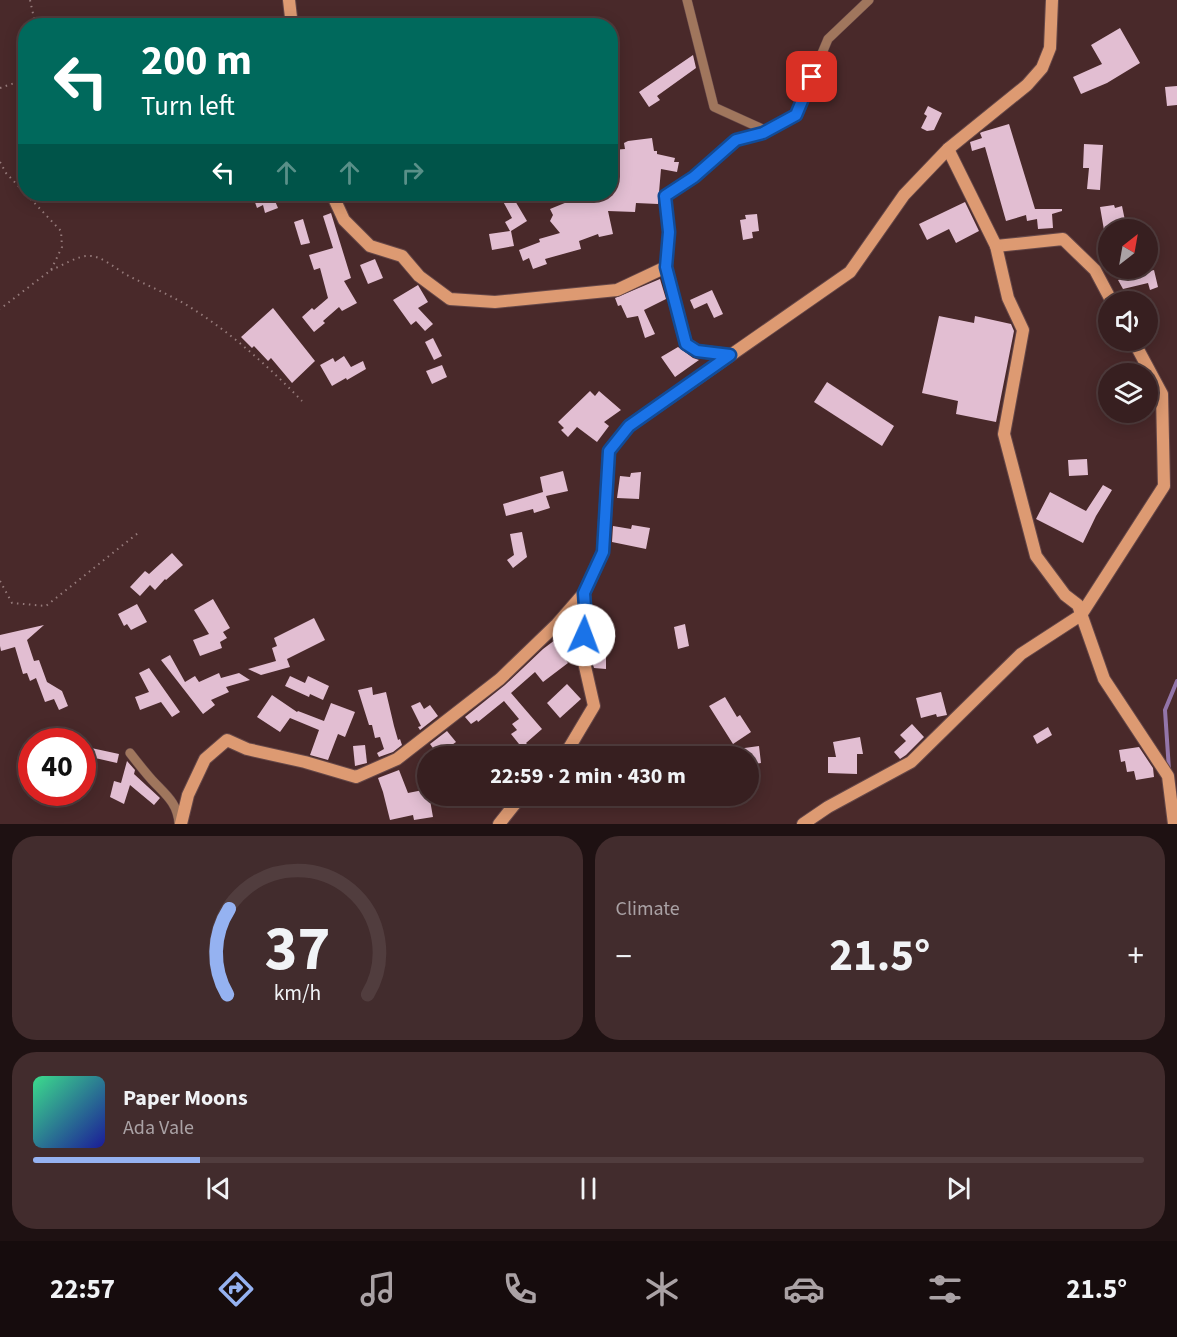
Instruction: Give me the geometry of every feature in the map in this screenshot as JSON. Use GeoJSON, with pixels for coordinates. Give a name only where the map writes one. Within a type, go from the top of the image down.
{"type":"FeatureCollection","features":[{"type":"Feature","properties":{"kind":"street"},"geometry":{"type":"LineString","coordinates":[[289,0],[291,18]]}},
{"type":"Feature","properties":{"kind":"street"},"geometry":{"type":"LineString","coordinates":[[687,0],[714,107],[767,130]]}},
{"type":"Feature","properties":{"kind":"street"},"geometry":{"type":"LineString","coordinates":[[730,355],[697,351],[686,344],[666,267],[669,232],[665,196],[694,177],[736,140],[767,130],[796,115],[828,39],[869,0]]}},
{"type":"Feature","properties":{"kind":"street"},"geometry":{"type":"LineString","coordinates":[[180,824],[188,795],[205,759],[227,740],[247,749],[305,762],[356,777],[397,759],[500,680],[557,624],[584,593],[603,552],[609,451],[629,426],[850,272],[904,195],[948,149],[1027,85],[1042,68],[1050,48],[1052,0]]}},
{"type":"Feature","properties":{"kind":"street"},"geometry":{"type":"LineString","coordinates":[[948,149],[996,246],[1008,298],[1023,330],[1004,434],[1036,556],[1065,595],[1078,605],[1104,679],[1168,776],[1174,824]]}},
{"type":"Feature","properties":{"kind":"street"},"geometry":{"type":"LineString","coordinates":[[335,201],[344,220],[370,246],[402,256],[420,276],[450,299],[495,302],[616,291],[666,267]]}},
{"type":"Feature","properties":{"kind":"street"},"geometry":{"type":"LineString","coordinates":[[996,246],[1063,239],[1095,270],[1106,291]]}},
{"type":"Feature","properties":{"kind":"street"},"geometry":{"type":"LineString","coordinates":[[803,824],[828,807],[910,762],[1022,654],[1081,615],[1164,486],[1162,394],[1139,351]]}},
{"type":"Feature","properties":{"kind":"street"},"geometry":{"type":"LineString","coordinates":[[570,746],[594,706],[581,649],[586,621],[584,593]]}},
{"type":"Feature","properties":{"kind":"street"},"geometry":{"type":"LineString","coordinates":[[130,753],[171,798],[180,824]]}},
{"type":"Feature","properties":{"kind":"street"},"geometry":{"type":"LineString","coordinates":[[499,824],[513,806]]}},
{"type":"Feature","properties":{"kind":"path"},"geometry":{"type":"LineString","coordinates":[[30,0],[34,18]]}},
{"type":"Feature","properties":{"kind":"path"},"geometry":{"type":"LineString","coordinates":[[0,88],[18,82]]}},
{"type":"Feature","properties":{"kind":"path"},"geometry":{"type":"LineString","coordinates":[[0,162],[6,173],[18,186]]}},
{"type":"Feature","properties":{"kind":"path"},"geometry":{"type":"LineString","coordinates":[[33,201],[61,231],[62,247],[51,270]]}},
{"type":"Feature","properties":{"kind":"path"},"geometry":{"type":"LineString","coordinates":[[0,309],[51,270],[84,256],[93,256],[187,305],[232,337],[279,377],[302,401]]}},
{"type":"Feature","properties":{"kind":"path"},"geometry":{"type":"LineString","coordinates":[[0,581],[12,603],[46,606],[138,533]]}},
{"type":"Feature","properties":{"kind":"building"},"geometry":{"type":"Polygon","coordinates":[[[1120,28],[1140,63],[1107,83],[1081,94],[1073,77],[1102,64],[1091,45],[1120,28]]]}},
{"type":"Feature","properties":{"kind":"building"},"geometry":{"type":"Polygon","coordinates":[[[693,55],[696,68],[657,96],[660,100],[649,107],[639,92],[693,55]]]}},
{"type":"Feature","properties":{"kind":"building"},"geometry":{"type":"Polygon","coordinates":[[[1177,86],[1177,105],[1167,106],[1165,87],[1177,86]]]}},
{"type":"Feature","properties":{"kind":"building"},"geometry":{"type":"Polygon","coordinates":[[[928,106],[942,113],[934,130],[927,131],[921,128],[927,116],[924,114],[928,106]]]}},
{"type":"Feature","properties":{"kind":"building"},"geometry":{"type":"Polygon","coordinates":[[[1009,124],[1035,209],[1062,209],[1052,214],[1053,228],[1038,229],[1037,219],[1027,221],[1026,215],[1006,221],[985,147],[972,151],[970,142],[982,138],[980,133],[1009,124]]]}},
{"type":"Feature","properties":{"kind":"building"},"geometry":{"type":"Polygon","coordinates":[[[652,138],[654,151],[657,151],[657,154],[675,158],[674,162],[679,162],[677,172],[661,169],[658,204],[636,203],[635,212],[608,211],[613,234],[599,237],[598,234],[579,241],[581,249],[545,259],[547,264],[533,269],[529,258],[523,261],[519,250],[540,242],[539,239],[560,233],[550,221],[553,215],[550,209],[570,201],[618,201],[618,150],[625,149],[624,143],[652,138]]]}},
{"type":"Feature","properties":{"kind":"building"},"geometry":{"type":"Polygon","coordinates":[[[1084,144],[1103,145],[1100,190],[1087,189],[1089,168],[1083,168],[1084,144]]]}},
{"type":"Feature","properties":{"kind":"building"},"geometry":{"type":"Polygon","coordinates":[[[254,201],[275,201],[278,208],[265,213],[263,205],[257,208],[254,201]]]}},
{"type":"Feature","properties":{"kind":"building"},"geometry":{"type":"Polygon","coordinates":[[[503,201],[515,201],[527,221],[511,231],[514,246],[492,250],[489,234],[510,231],[505,222],[512,218],[503,201]]]}},
{"type":"Feature","properties":{"kind":"building"},"geometry":{"type":"Polygon","coordinates":[[[965,202],[979,231],[956,243],[949,229],[927,240],[919,224],[965,202]]]}},
{"type":"Feature","properties":{"kind":"building"},"geometry":{"type":"Polygon","coordinates":[[[1122,206],[1125,219],[1102,219],[1100,207],[1122,206]]]}},
{"type":"Feature","properties":{"kind":"building"},"geometry":{"type":"Polygon","coordinates":[[[331,213],[351,278],[344,281],[357,303],[342,311],[339,307],[314,332],[302,317],[328,298],[320,268],[314,270],[309,255],[333,248],[323,216],[331,213]]]}},
{"type":"Feature","properties":{"kind":"building"},"geometry":{"type":"Polygon","coordinates":[[[757,214],[759,231],[752,232],[753,238],[743,240],[740,220],[746,219],[745,215],[757,214]]]}},
{"type":"Feature","properties":{"kind":"building"},"geometry":{"type":"Polygon","coordinates":[[[303,219],[310,243],[301,245],[294,222],[303,219]]]}},
{"type":"Feature","properties":{"kind":"building"},"geometry":{"type":"Polygon","coordinates":[[[375,259],[383,278],[368,284],[360,265],[375,259]]]}},
{"type":"Feature","properties":{"kind":"building"},"geometry":{"type":"Polygon","coordinates":[[[660,279],[666,299],[644,310],[655,334],[645,338],[638,316],[627,318],[615,298],[660,279]]]}},
{"type":"Feature","properties":{"kind":"building"},"geometry":{"type":"Polygon","coordinates":[[[1156,279],[1158,287],[1150,290],[1148,283],[1123,289],[1118,280],[1156,279]]]}},
{"type":"Feature","properties":{"kind":"building"},"geometry":{"type":"Polygon","coordinates":[[[418,285],[428,302],[418,308],[433,324],[425,331],[416,321],[411,325],[393,300],[418,285]]]}},
{"type":"Feature","properties":{"kind":"building"},"geometry":{"type":"Polygon","coordinates":[[[712,290],[723,314],[714,318],[707,303],[694,309],[690,300],[712,290]]]}},
{"type":"Feature","properties":{"kind":"building"},"geometry":{"type":"Polygon","coordinates":[[[273,308],[315,361],[292,383],[271,358],[268,361],[254,346],[252,348],[241,337],[273,308]]]}},
{"type":"Feature","properties":{"kind":"building"},"geometry":{"type":"Polygon","coordinates":[[[939,316],[974,323],[975,316],[1011,324],[1014,331],[996,422],[956,414],[958,401],[922,393],[939,316]]]}},
{"type":"Feature","properties":{"kind":"building"},"geometry":{"type":"Polygon","coordinates":[[[433,338],[442,356],[434,360],[425,342],[433,338]]]}},
{"type":"Feature","properties":{"kind":"building"},"geometry":{"type":"Polygon","coordinates":[[[678,347],[699,360],[675,377],[661,357],[678,347]]]}},
{"type":"Feature","properties":{"kind":"building"},"geometry":{"type":"Polygon","coordinates":[[[344,356],[351,367],[363,361],[366,369],[332,386],[320,365],[333,358],[335,362],[344,356]]]}},
{"type":"Feature","properties":{"kind":"building"},"geometry":{"type":"Polygon","coordinates":[[[442,365],[447,377],[432,384],[426,371],[442,365]]]}},
{"type":"Feature","properties":{"kind":"building"},"geometry":{"type":"Polygon","coordinates":[[[827,382],[894,426],[882,446],[814,402],[827,382]]]}},
{"type":"Feature","properties":{"kind":"building"},"geometry":{"type":"Polygon","coordinates":[[[590,391],[595,396],[599,391],[621,410],[604,422],[609,426],[597,442],[577,427],[568,437],[561,430],[564,428],[558,422],[590,391]]]}},
{"type":"Feature","properties":{"kind":"building"},"geometry":{"type":"Polygon","coordinates":[[[1087,459],[1088,475],[1069,476],[1068,460],[1087,459]]]}},
{"type":"Feature","properties":{"kind":"building"},"geometry":{"type":"Polygon","coordinates":[[[563,471],[568,491],[546,496],[550,508],[534,513],[533,509],[506,516],[503,504],[543,492],[540,477],[563,471]]]}},
{"type":"Feature","properties":{"kind":"building"},"geometry":{"type":"Polygon","coordinates":[[[641,472],[639,499],[617,498],[620,476],[630,477],[631,473],[641,472]]]}},
{"type":"Feature","properties":{"kind":"building"},"geometry":{"type":"Polygon","coordinates":[[[1103,485],[1112,490],[1083,543],[1036,519],[1050,492],[1086,511],[1103,485]]]}},
{"type":"Feature","properties":{"kind":"building"},"geometry":{"type":"Polygon","coordinates":[[[632,525],[650,528],[646,549],[612,542],[613,526],[631,529],[632,525]]]}},
{"type":"Feature","properties":{"kind":"building"},"geometry":{"type":"Polygon","coordinates":[[[522,532],[527,557],[513,568],[507,560],[514,555],[510,534],[522,532]]]}},
{"type":"Feature","properties":{"kind":"building"},"geometry":{"type":"Polygon","coordinates":[[[172,553],[183,565],[155,590],[150,585],[140,596],[130,587],[145,571],[149,574],[172,553]]]}},
{"type":"Feature","properties":{"kind":"building"},"geometry":{"type":"Polygon","coordinates":[[[213,599],[230,628],[223,632],[227,638],[220,642],[222,648],[200,656],[193,640],[209,634],[194,610],[213,599]]]}},
{"type":"Feature","properties":{"kind":"building"},"geometry":{"type":"Polygon","coordinates":[[[137,604],[147,622],[131,630],[127,624],[124,626],[118,614],[137,604]]]}},
{"type":"Feature","properties":{"kind":"building"},"geometry":{"type":"Polygon","coordinates":[[[314,618],[325,640],[287,659],[290,667],[261,675],[248,669],[276,661],[272,648],[277,646],[274,638],[314,618]]]}},
{"type":"Feature","properties":{"kind":"building"},"geometry":{"type":"Polygon","coordinates":[[[685,624],[689,646],[678,649],[674,627],[685,624]]]}},
{"type":"Feature","properties":{"kind":"building"},"geometry":{"type":"Polygon","coordinates":[[[44,625],[27,640],[34,661],[39,660],[47,682],[62,691],[68,706],[59,710],[54,699],[45,702],[36,678],[30,681],[27,673],[23,674],[15,647],[1,651],[0,646],[0,635],[44,625]]]}},
{"type":"Feature","properties":{"kind":"building"},"geometry":{"type":"Polygon","coordinates":[[[567,631],[574,640],[573,651],[564,658],[568,663],[543,682],[535,672],[511,693],[542,729],[526,743],[529,746],[517,746],[519,744],[511,734],[517,730],[512,724],[519,719],[504,701],[478,722],[477,720],[471,724],[465,717],[505,685],[543,649],[567,631]]]}},
{"type":"Feature","properties":{"kind":"building"},"geometry":{"type":"Polygon","coordinates":[[[606,648],[606,669],[594,668],[592,661],[606,648]]]}},
{"type":"Feature","properties":{"kind":"building"},"geometry":{"type":"Polygon","coordinates":[[[170,655],[185,682],[195,676],[199,682],[219,673],[221,678],[239,673],[250,680],[226,687],[229,692],[211,700],[215,705],[203,714],[161,660],[170,655]]]}},
{"type":"Feature","properties":{"kind":"building"},"geometry":{"type":"Polygon","coordinates":[[[149,668],[180,712],[172,717],[161,702],[140,710],[135,697],[149,692],[139,673],[149,668]]]}},
{"type":"Feature","properties":{"kind":"building"},"geometry":{"type":"Polygon","coordinates":[[[290,676],[305,683],[308,676],[329,686],[323,700],[310,694],[309,697],[285,686],[290,676]]]}},
{"type":"Feature","properties":{"kind":"building"},"geometry":{"type":"Polygon","coordinates":[[[567,684],[581,699],[560,718],[547,703],[567,684]]]}},
{"type":"Feature","properties":{"kind":"building"},"geometry":{"type":"Polygon","coordinates":[[[372,687],[373,695],[386,692],[398,740],[400,739],[402,745],[393,752],[379,757],[377,753],[384,749],[380,737],[375,738],[372,725],[369,725],[358,690],[372,687]]]}},
{"type":"Feature","properties":{"kind":"building"},"geometry":{"type":"Polygon","coordinates":[[[941,692],[947,715],[937,717],[936,714],[921,718],[916,698],[941,692]]]}},
{"type":"Feature","properties":{"kind":"building"},"geometry":{"type":"Polygon","coordinates":[[[272,695],[297,712],[324,721],[331,703],[355,712],[345,737],[338,734],[328,760],[310,755],[319,730],[290,718],[280,732],[257,717],[272,695]]]}},
{"type":"Feature","properties":{"kind":"building"},"geometry":{"type":"Polygon","coordinates":[[[725,697],[737,717],[740,715],[751,732],[733,744],[709,706],[725,697]]]}},
{"type":"Feature","properties":{"kind":"building"},"geometry":{"type":"Polygon","coordinates":[[[420,702],[424,709],[430,705],[438,716],[420,730],[418,727],[421,726],[411,706],[420,702]]]}},
{"type":"Feature","properties":{"kind":"building"},"geometry":{"type":"Polygon","coordinates":[[[912,724],[924,737],[900,759],[894,752],[906,741],[900,735],[912,724]]]}},
{"type":"Feature","properties":{"kind":"building"},"geometry":{"type":"Polygon","coordinates":[[[1048,727],[1052,735],[1037,744],[1033,736],[1048,727]]]}},
{"type":"Feature","properties":{"kind":"building"},"geometry":{"type":"Polygon","coordinates":[[[447,731],[456,742],[450,746],[431,746],[430,744],[447,731]]]}},
{"type":"Feature","properties":{"kind":"building"},"geometry":{"type":"Polygon","coordinates":[[[860,737],[863,754],[857,754],[857,774],[828,773],[828,757],[836,757],[833,742],[860,737]]]}},
{"type":"Feature","properties":{"kind":"building"},"geometry":{"type":"Polygon","coordinates":[[[365,745],[367,763],[355,766],[353,746],[365,745]]]}},
{"type":"Feature","properties":{"kind":"building"},"geometry":{"type":"Polygon","coordinates":[[[1139,747],[1153,768],[1154,777],[1136,780],[1134,771],[1127,772],[1125,761],[1121,762],[1119,750],[1139,747]]]}},
{"type":"Feature","properties":{"kind":"building"},"geometry":{"type":"Polygon","coordinates":[[[96,749],[119,754],[117,763],[96,758],[96,749]]]}},
{"type":"Feature","properties":{"kind":"building"},"geometry":{"type":"Polygon","coordinates":[[[127,761],[135,770],[134,774],[160,798],[154,805],[130,785],[124,804],[110,797],[114,781],[121,783],[127,761]]]}},
{"type":"Feature","properties":{"kind":"building"},"geometry":{"type":"Polygon","coordinates":[[[399,770],[408,793],[417,791],[417,806],[431,806],[433,817],[414,820],[413,815],[390,820],[378,778],[399,770]]]}},
{"type":"Feature","properties":{"kind":"waterway"},"geometry":{"type":"LineString","coordinates":[[1169,770],[1165,710],[1177,681]]}},
{"type":"Feature","properties":{"kind":"route"},"geometry":{"type":"LineString","coordinates":[[584,635],[586,621],[584,593],[603,552],[609,451],[629,426],[730,355],[697,351],[686,344],[666,267],[669,232],[665,196],[694,177],[736,140],[763,133],[796,115],[812,77]]}}]}
